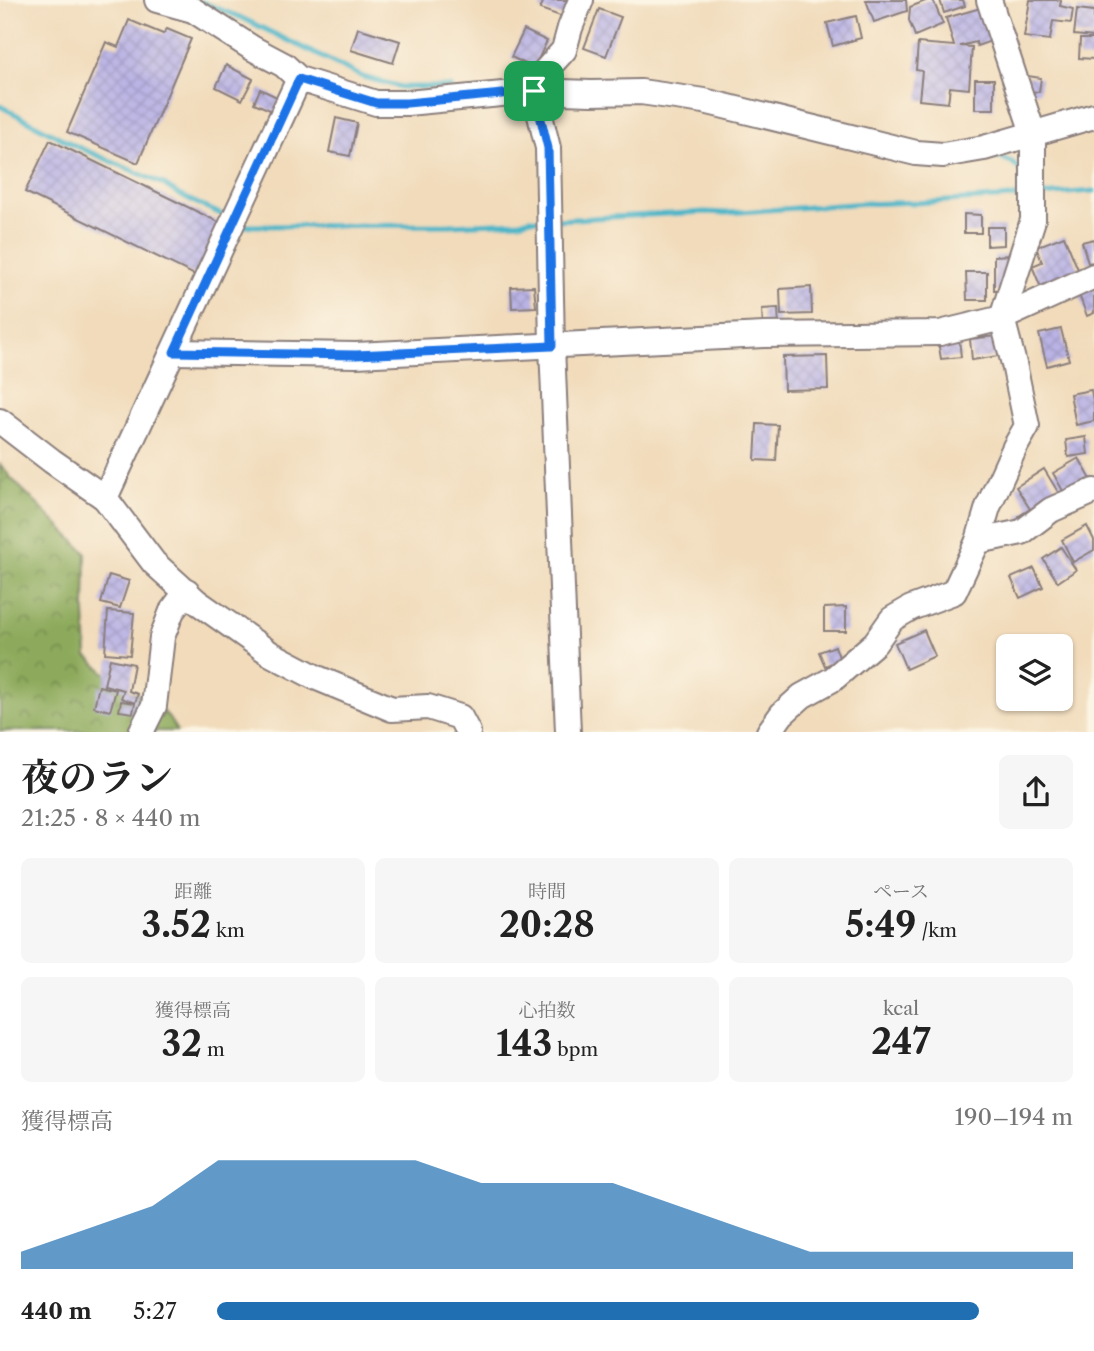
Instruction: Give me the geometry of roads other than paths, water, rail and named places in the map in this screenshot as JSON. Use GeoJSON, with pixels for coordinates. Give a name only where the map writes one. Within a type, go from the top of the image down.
{"type":"FeatureCollection","features":[{"type":"Feature","properties":{"kind":"street"},"geometry":{"type":"LineString","coordinates":[[157,0],[193,10],[284,65],[299,79],[376,103],[407,103],[534,91],[641,92],[704,101],[916,153],[943,155],[984,148],[1094,116]]}},
{"type":"Feature","properties":{"kind":"street"},"geometry":{"type":"LineString","coordinates":[[568,732],[552,346],[548,148],[534,91],[545,71],[564,50],[581,0]]}},
{"type":"Feature","properties":{"kind":"street"},"geometry":{"type":"LineString","coordinates":[[769,732],[782,714],[802,696],[833,679],[875,643],[892,619],[911,608],[954,593],[978,541],[988,507],[1027,426],[1002,318],[1033,220],[1033,133],[989,0]]}},
{"type":"Feature","properties":{"kind":"street"},"geometry":{"type":"LineString","coordinates":[[105,498],[299,79]]}},
{"type":"Feature","properties":{"kind":"street"},"geometry":{"type":"LineString","coordinates":[[174,352],[356,355],[764,335],[940,333],[1002,318],[1094,276]]}},
{"type":"Feature","properties":{"kind":"street"},"geometry":{"type":"LineString","coordinates":[[0,421],[105,498],[154,563],[196,601],[271,654],[315,677],[391,709],[428,707],[460,717],[468,732]]}},
{"type":"Feature","properties":{"kind":"street"},"geometry":{"type":"LineString","coordinates":[[978,541],[1022,532],[1051,510],[1094,491]]}},
{"type":"Feature","properties":{"kind":"street"},"geometry":{"type":"LineString","coordinates":[[141,732],[154,706],[162,637],[172,611],[187,592]]}},
{"type":"Feature","properties":{"kind":"waterway"},"geometry":{"type":"LineString","coordinates":[[202,2],[242,18],[363,77],[401,87],[451,87]]}},
{"type":"Feature","properties":{"kind":"waterway"},"geometry":{"type":"LineString","coordinates":[[583,81],[604,81]]}},
{"type":"Feature","properties":{"kind":"waterway"},"geometry":{"type":"LineString","coordinates":[[746,99],[766,104]]}},
{"type":"Feature","properties":{"kind":"waterway"},"geometry":{"type":"LineString","coordinates":[[0,106],[76,146],[163,184],[179,195],[227,217]]}},
{"type":"Feature","properties":{"kind":"waterway"},"geometry":{"type":"LineString","coordinates":[[992,155],[1012,162],[1025,175]]}},
{"type":"Feature","properties":{"kind":"waterway"},"geometry":{"type":"LineString","coordinates":[[1041,195],[1094,191]]}},
{"type":"Feature","properties":{"kind":"waterway"},"geometry":{"type":"LineString","coordinates":[[556,220],[1028,196]]}},
{"type":"Feature","properties":{"kind":"waterway"},"geometry":{"type":"LineString","coordinates":[[239,223],[245,226],[450,225],[543,220]]}}]}
